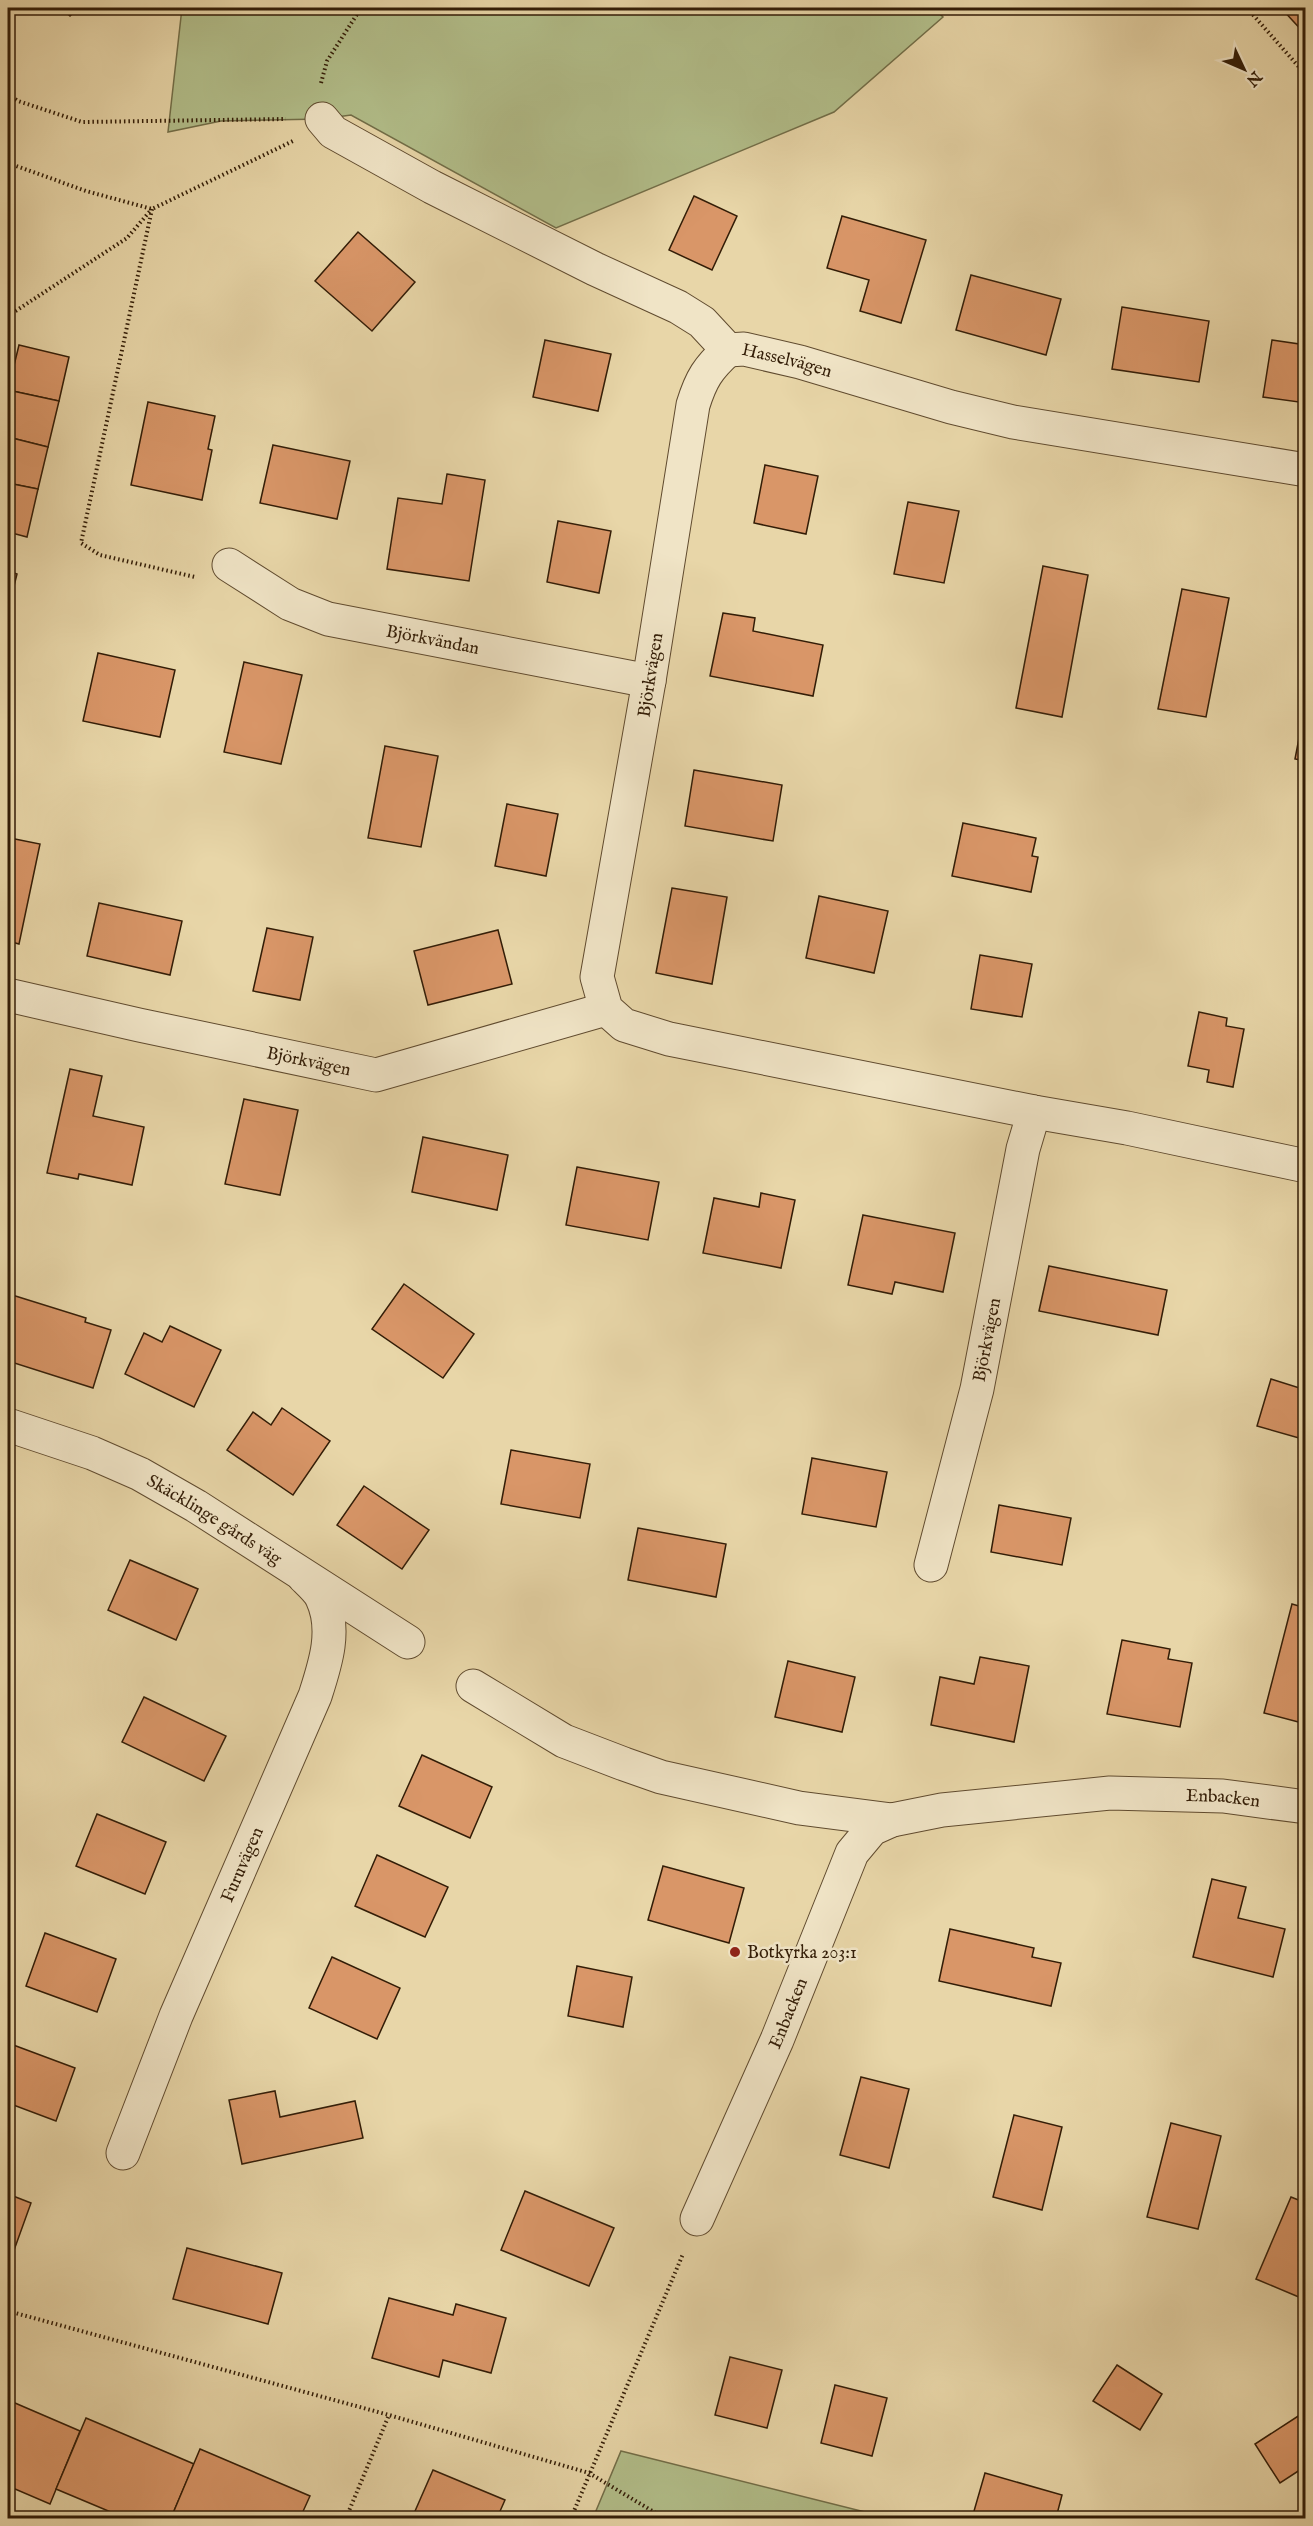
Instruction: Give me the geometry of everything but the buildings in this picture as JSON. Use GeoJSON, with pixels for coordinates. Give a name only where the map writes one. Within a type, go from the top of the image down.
{"type":"FeatureCollection","features":[{"type":"Feature","properties":{"kind":"street","name":"Hasselvägen"},"geometry":{"type":"LineString","coordinates":[[322,118],[333,132],[432,187],[595,269],[678,307],[702,322],[728,350],[744,349],[800,362],[951,407],[1013,422],[1305,470]]}},
{"type":"Feature","properties":{"kind":"street","name":"Björkvägen"},"geometry":{"type":"LineString","coordinates":[[8,995],[376,1075],[606,1009],[597,977],[649,681],[693,405],[700,382],[711,365],[728,350]]}},
{"type":"Feature","properties":{"kind":"street","name":"Björkvändan"},"geometry":{"type":"LineString","coordinates":[[229,565],[290,604],[328,619],[649,681]]}},
{"type":"Feature","properties":{"kind":"street"},"geometry":{"type":"LineString","coordinates":[[606,1009],[624,1025],[669,1039],[1034,1112],[1127,1128],[1305,1166]]}},
{"type":"Feature","properties":{"kind":"street","name":"Björkvägen"},"geometry":{"type":"LineString","coordinates":[[931,1566],[977,1389],[1023,1149],[1034,1112]]}},
{"type":"Feature","properties":{"kind":"street","name":"Skäcklinge gårds väg"},"geometry":{"type":"LineString","coordinates":[[8,1425],[92,1453],[140,1474],[196,1506],[408,1642]]}},
{"type":"Feature","properties":{"kind":"street","name":"Furuvägen"},"geometry":{"type":"LineString","coordinates":[[123,2153],[176,2016],[315,1696],[325,1666],[329,1644],[322,1598],[304,1576]]}},
{"type":"Feature","properties":{"kind":"street","name":"Enbacken"},"geometry":{"type":"LineString","coordinates":[[473,1686],[564,1741],[661,1777],[798,1808],[892,1820]]}},
{"type":"Feature","properties":{"kind":"street","name":"Enbacken"},"geometry":{"type":"LineString","coordinates":[[697,2219],[777,2040],[852,1853],[872,1829],[892,1820],[942,1810],[1110,1793],[1223,1796],[1305,1807]]}},
{"type":"Feature","properties":{"kind":"path"},"geometry":{"type":"LineString","coordinates":[[8,316],[127,237],[152,209],[308,133],[322,118],[319,91],[327,61],[361,8]]}},
{"type":"Feature","properties":{"kind":"path"},"geometry":{"type":"LineString","coordinates":[[1247,8],[1305,75]]}},
{"type":"Feature","properties":{"kind":"path"},"geometry":{"type":"LineString","coordinates":[[8,94],[18,101],[82,122],[322,118]]}},
{"type":"Feature","properties":{"kind":"path"},"geometry":{"type":"LineString","coordinates":[[8,163],[86,190],[152,209]]}},
{"type":"Feature","properties":{"kind":"path"},"geometry":{"type":"LineString","coordinates":[[152,209],[81,543],[100,555],[217,582],[229,565]]}},
{"type":"Feature","properties":{"kind":"path"},"geometry":{"type":"LineString","coordinates":[[571,2518],[697,2219]]}},
{"type":"Feature","properties":{"kind":"path"},"geometry":{"type":"LineString","coordinates":[[8,2311],[389,2415],[589,2473],[664,2518]]}},
{"type":"Feature","properties":{"kind":"path"},"geometry":{"type":"LineString","coordinates":[[346,2518],[389,2415]]}},
{"type":"Feature","properties":{"kind":"green space"},"geometry":{"type":"Polygon","coordinates":[[[182,8],[934,8],[943,17],[834,112],[556,228],[351,115],[322,119],[221,121],[168,132],[182,8]]]}},
{"type":"Feature","properties":{"kind":"green space"},"geometry":{"type":"Polygon","coordinates":[[[621,2451],[889,2518],[593,2518],[621,2451]]]}},
{"type":"Feature","properties":{"kind":"place","name":"Botkyrka 203:1"},"geometry":{"type":"Point","coordinates":[735,1952]}}]}
